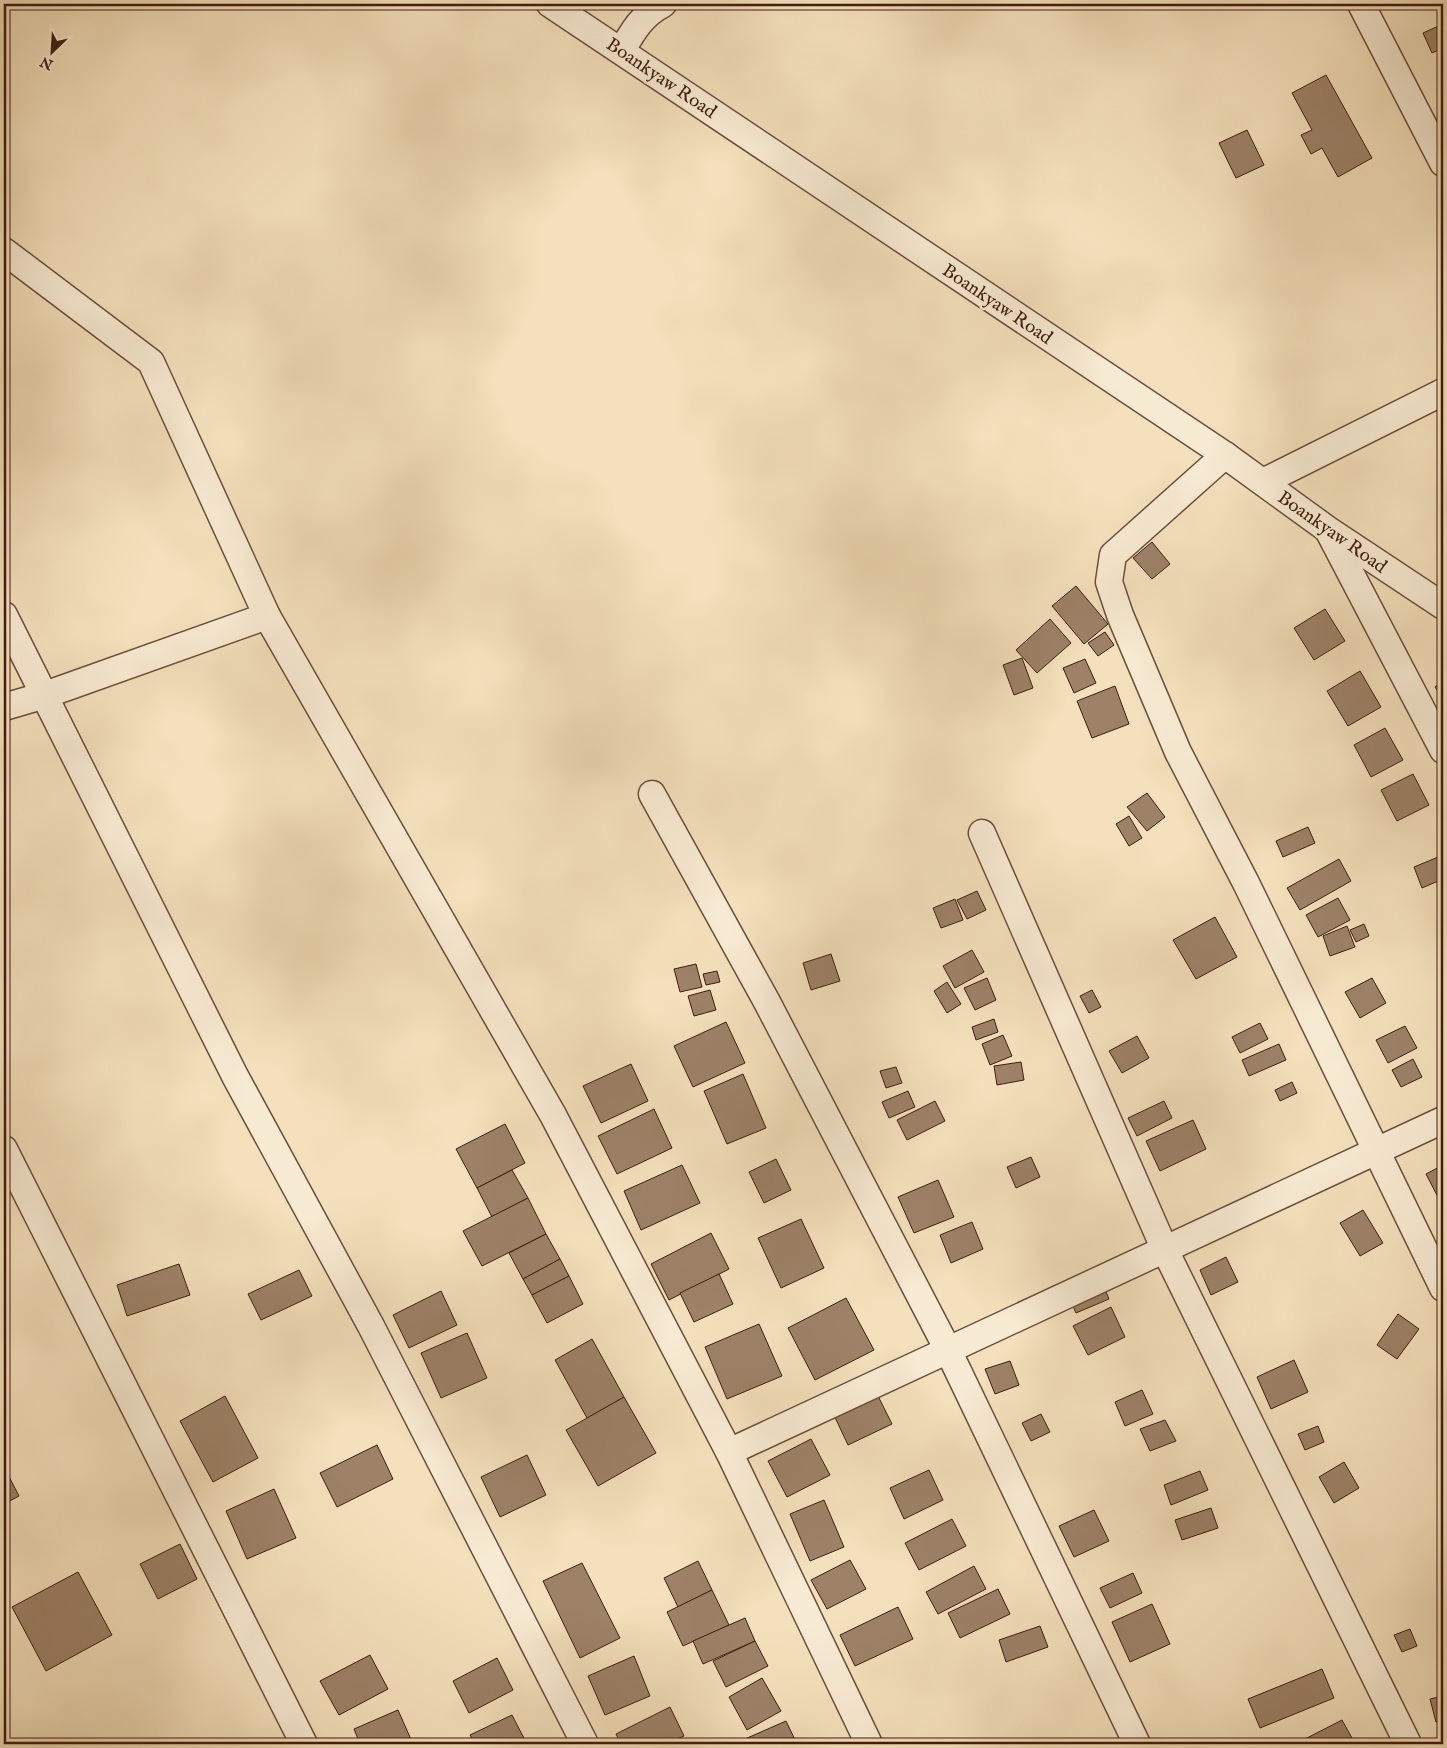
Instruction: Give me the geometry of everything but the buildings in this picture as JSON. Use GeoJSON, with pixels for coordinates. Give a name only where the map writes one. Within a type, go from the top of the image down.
{"type":"FeatureCollection","features":[{"type":"Feature","properties":{"kind":"street","name":"Boankyaw Road"},"geometry":{"type":"LineString","coordinates":[[550,4],[622,50],[1225,455],[1327,529],[1443,606]]}},
{"type":"Feature","properties":{"kind":"street"},"geometry":{"type":"LineString","coordinates":[[622,50],[633,30],[650,10],[663,4]]}},
{"type":"Feature","properties":{"kind":"street"},"geometry":{"type":"LineString","coordinates":[[1361,4],[1443,163]]}},
{"type":"Feature","properties":{"kind":"street"},"geometry":{"type":"LineString","coordinates":[[4,251],[151,362],[267,616],[553,1115],[729,1452],[869,1744]]}},
{"type":"Feature","properties":{"kind":"street"},"geometry":{"type":"LineString","coordinates":[[1263,482],[1443,392]]}},
{"type":"Feature","properties":{"kind":"street"},"geometry":{"type":"LineString","coordinates":[[1225,455],[1113,555],[1109,582],[1120,615],[1178,752],[1246,883],[1443,1288]]}},
{"type":"Feature","properties":{"kind":"street"},"geometry":{"type":"LineString","coordinates":[[1327,529],[1443,750]]}},
{"type":"Feature","properties":{"kind":"street"},"geometry":{"type":"LineString","coordinates":[[4,615],[46,695],[235,1076],[372,1326],[585,1744]]}},
{"type":"Feature","properties":{"kind":"street"},"geometry":{"type":"LineString","coordinates":[[4,707],[46,695],[267,616]]}},
{"type":"Feature","properties":{"kind":"street"},"geometry":{"type":"LineString","coordinates":[[652,794],[767,1002],[948,1350],[1137,1744]]}},
{"type":"Feature","properties":{"kind":"street"},"geometry":{"type":"LineString","coordinates":[[982,833],[1164,1250],[1408,1744]]}},
{"type":"Feature","properties":{"kind":"street"},"geometry":{"type":"LineString","coordinates":[[729,1452],[1443,1120]]}},
{"type":"Feature","properties":{"kind":"street"},"geometry":{"type":"LineString","coordinates":[[4,1150],[304,1744]]}}]}
